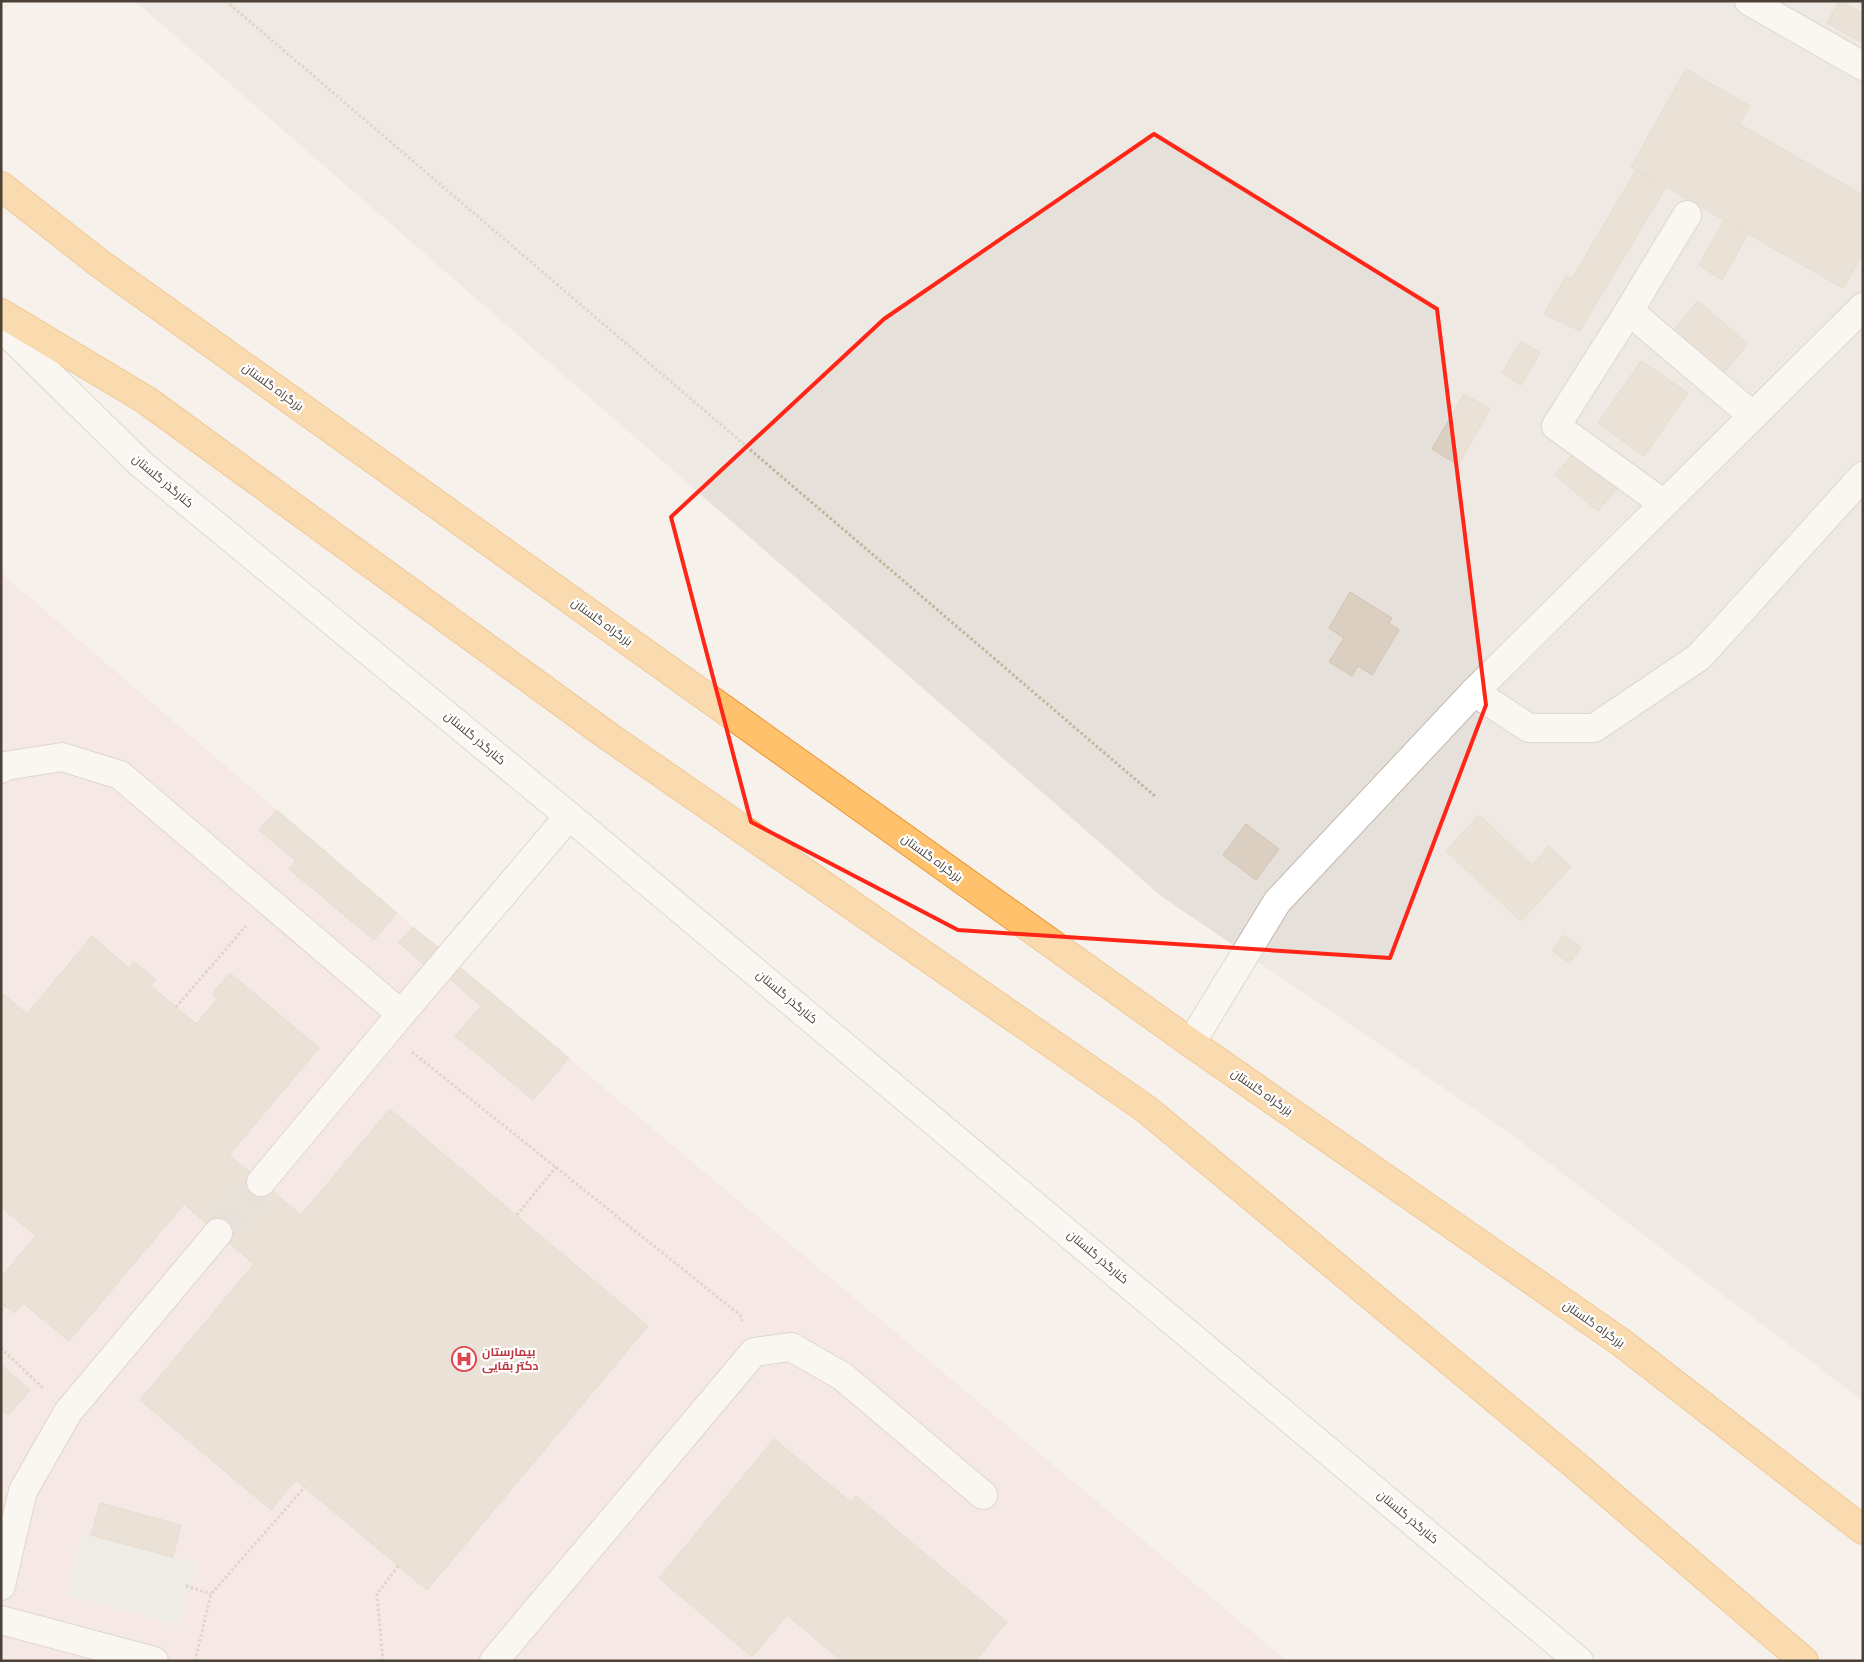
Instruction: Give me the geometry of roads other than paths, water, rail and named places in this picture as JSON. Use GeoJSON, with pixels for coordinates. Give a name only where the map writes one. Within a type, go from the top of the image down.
{"type":"FeatureCollection","features":[{"type":"Feature","properties":{"kind":"highway","name":"بزرگراه گلستان"},"geometry":{"type":"LineString","coordinates":[[1,186],[99,263],[1191,1043],[1622,1343],[1863,1530]]}},
{"type":"Feature","properties":{"kind":"highway"},"geometry":{"type":"LineString","coordinates":[[1,313],[146,400],[608,736],[1146,1109],[1574,1464],[1804,1661]]}},
{"type":"Feature","properties":{"kind":"street"},"geometry":{"type":"LineString","coordinates":[[1749,1],[1863,66]]}},
{"type":"Feature","properties":{"kind":"street"},"geometry":{"type":"LineString","coordinates":[[1664,504],[1556,426],[1629,312],[1687,215]]}},
{"type":"Feature","properties":{"kind":"street"},"geometry":{"type":"LineString","coordinates":[[1191,1043],[1277,902],[1474,692],[1863,307]]}},
{"type":"Feature","properties":{"kind":"street"},"geometry":{"type":"LineString","coordinates":[[1629,312],[1753,416]]}},
{"type":"Feature","properties":{"kind":"street","name":"کنارگذر گلستان"},"geometry":{"type":"LineString","coordinates":[[1,327],[141,464],[569,816],[1579,1661]]}},
{"type":"Feature","properties":{"kind":"street"},"geometry":{"type":"LineString","coordinates":[[1474,692],[1529,728],[1594,728],[1699,657],[1863,476]]}},
{"type":"Feature","properties":{"kind":"street"},"geometry":{"type":"LineString","coordinates":[[1,769],[5,766],[62,758],[120,775],[268,901],[394,1023]]}},
{"type":"Feature","properties":{"kind":"street"},"geometry":{"type":"LineString","coordinates":[[261,1182],[569,816]]}},
{"type":"Feature","properties":{"kind":"street"},"geometry":{"type":"LineString","coordinates":[[1,1586],[6,1540],[23,1491],[68,1412],[218,1233]]}},
{"type":"Feature","properties":{"kind":"street"},"geometry":{"type":"LineString","coordinates":[[494,1661],[754,1352],[791,1347],[842,1376],[983,1495]]}},
{"type":"Feature","properties":{"kind":"street"},"geometry":{"type":"LineString","coordinates":[[1,1620],[154,1661]]}},
{"type":"Feature","properties":{"kind":"tunnel"},"geometry":{"type":"LineString","coordinates":[[218,1233],[261,1182]]}},
{"type":"Feature","properties":{"kind":"place","name":"بیمارستان دکتر بقایی"},"geometry":{"type":"Point","coordinates":[464,1359]}}]}
